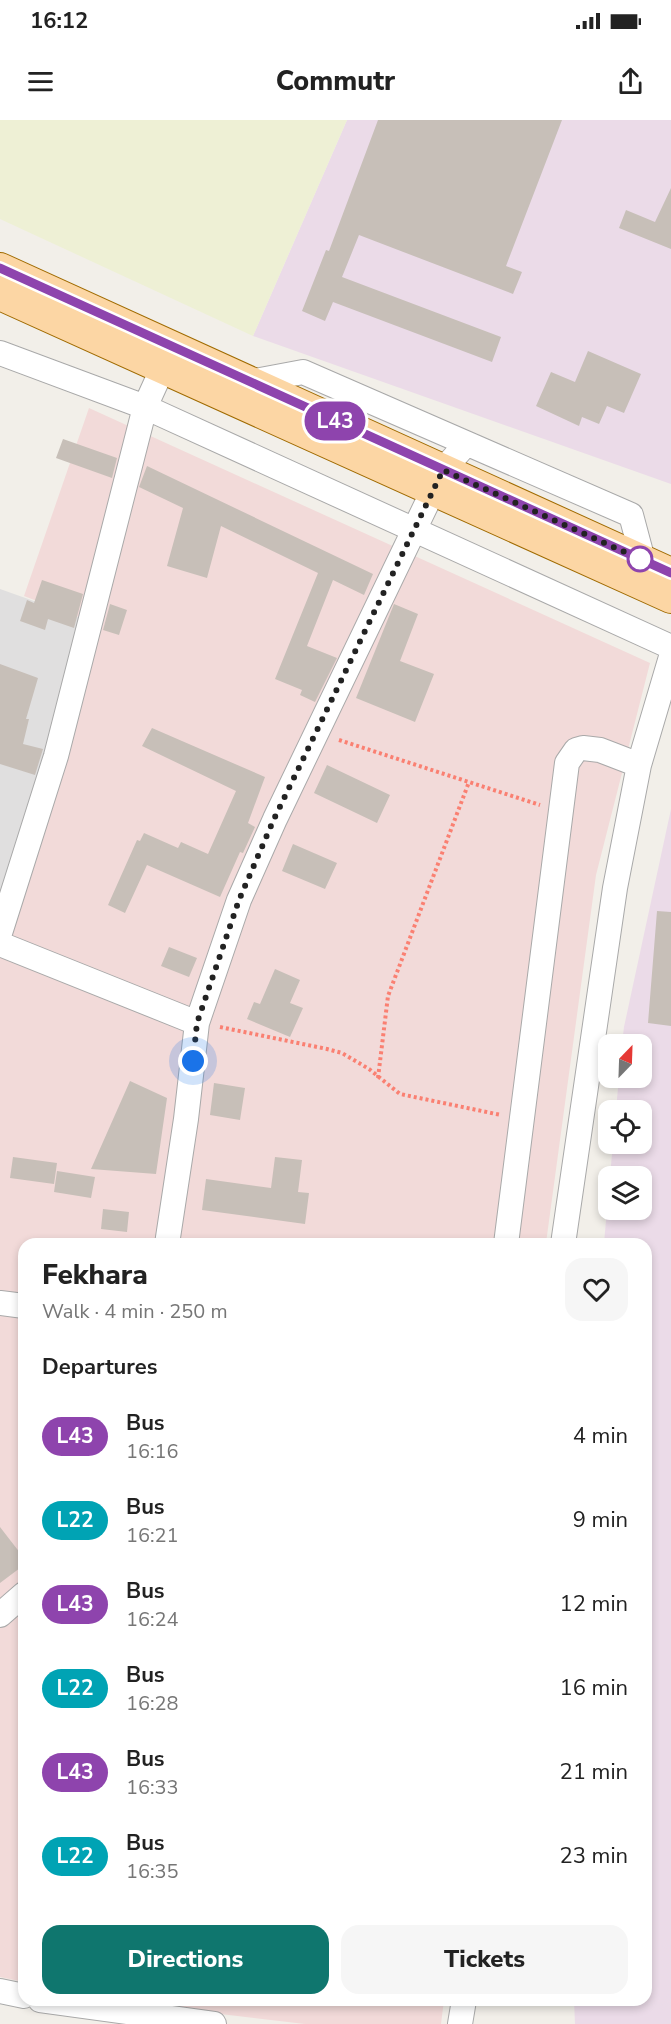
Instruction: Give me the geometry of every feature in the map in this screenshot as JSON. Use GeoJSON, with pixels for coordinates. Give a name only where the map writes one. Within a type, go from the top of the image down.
{"type":"FeatureCollection","features":[{"type":"Feature","properties":{"kind":"main road"},"geometry":{"type":"LineString","coordinates":[[5,291],[168,358],[438,481],[643,560],[671,573]]}},
{"type":"Feature","properties":{"kind":"main road"},"geometry":{"type":"LineString","coordinates":[[168,358],[250,382],[438,481],[671,598]]}},
{"type":"Feature","properties":{"kind":"street"},"geometry":{"type":"LineString","coordinates":[[0,353],[145,407],[671,647]]}},
{"type":"Feature","properties":{"kind":"street"},"geometry":{"type":"LineString","coordinates":[[0,933],[56,756],[145,407],[168,358]]}},
{"type":"Feature","properties":{"kind":"street"},"geometry":{"type":"LineString","coordinates":[[250,382],[303,372],[631,515],[643,560]]}},
{"type":"Feature","properties":{"kind":"street"},"geometry":{"type":"LineString","coordinates":[[168,1238],[186,1119],[197,1023],[239,900],[414,529],[438,481],[466,444]]}},
{"type":"Feature","properties":{"kind":"street"},"geometry":{"type":"LineString","coordinates":[[564,1238],[615,888],[639,765],[671,657]]}},
{"type":"Feature","properties":{"kind":"street"},"geometry":{"type":"LineString","coordinates":[[507,1238],[567,763],[576,750],[583,748],[600,750],[639,765]]}},
{"type":"Feature","properties":{"kind":"street"},"geometry":{"type":"LineString","coordinates":[[0,944],[197,1023]]}},
{"type":"Feature","properties":{"kind":"street"},"geometry":{"type":"LineString","coordinates":[[0,1304],[18,1306]]}},
{"type":"Feature","properties":{"kind":"street"},"geometry":{"type":"LineString","coordinates":[[0,1615],[18,1599]]}},
{"type":"Feature","properties":{"kind":"street"},"geometry":{"type":"LineString","coordinates":[[0,1991],[18,1995]]}},
{"type":"Feature","properties":{"kind":"street"},"geometry":{"type":"LineString","coordinates":[[90,2006],[214,2024]]}},
{"type":"Feature","properties":{"kind":"street"},"geometry":{"type":"LineString","coordinates":[[460,2024],[463,2006]]}},
{"type":"Feature","properties":{"kind":"path"},"geometry":{"type":"LineString","coordinates":[[316,733],[561,812]]}},
{"type":"Feature","properties":{"kind":"path"},"geometry":{"type":"LineString","coordinates":[[378,1078],[388,996],[468,782]]}},
{"type":"Feature","properties":{"kind":"path"},"geometry":{"type":"LineString","coordinates":[[197,1023],[327,1049],[351,1059],[400,1094],[413,1099],[522,1118]]}},
{"type":"Feature","properties":{"kind":"shaded area"},"geometry":{"type":"Polygon","coordinates":[[[347,120],[671,120],[671,484],[253,336],[347,120]]]}},
{"type":"Feature","properties":{"kind":"shaded area"},"geometry":{"type":"Polygon","coordinates":[[[89,408],[650,663],[596,875],[547,1238],[18,1238],[18,1981],[0,1977],[0,919],[89,621],[24,596],[89,408]]]}},
{"type":"Feature","properties":{"kind":"shaded area"},"geometry":{"type":"Polygon","coordinates":[[[0,589],[90,621],[0,919],[0,589]]]}},
{"type":"Feature","properties":{"kind":"shaded area"},"geometry":{"type":"Polygon","coordinates":[[[671,809],[671,2024],[575,2024],[574,2006],[652,2006],[652,1238],[604,1238],[606,1220],[652,1220],[652,1166],[611,1166],[612,1154],[652,1154],[652,1100],[617,1100],[618,1088],[652,1088],[652,1034],[623,1034],[671,809]]]}},
{"type":"Feature","properties":{"kind":"shaded area"},"geometry":{"type":"Polygon","coordinates":[[[154,2006],[443,2006],[441,2024],[305,2024],[154,2006]]]}},
{"type":"Feature","properties":{"kind":"green space"},"geometry":{"type":"Polygon","coordinates":[[[0,120],[347,120],[253,336],[0,219],[0,120]]]}},
{"type":"Feature","properties":{"kind":"building"},"geometry":{"type":"Polygon","coordinates":[[[378,120],[562,120],[506,266],[522,272],[513,294],[359,235],[342,277],[501,337],[492,362],[333,302],[325,321],[302,311],[326,250],[329,251],[378,120]]]}},
{"type":"Feature","properties":{"kind":"building"},"geometry":{"type":"Polygon","coordinates":[[[671,188],[671,249],[619,228],[626,210],[655,222],[671,188]]]}},
{"type":"Feature","properties":{"kind":"building"},"geometry":{"type":"Polygon","coordinates":[[[588,351],[641,374],[624,413],[607,406],[599,424],[582,417],[579,426],[536,406],[551,372],[575,382],[588,351]]]}},
{"type":"Feature","properties":{"kind":"building"},"geometry":{"type":"Polygon","coordinates":[[[63,439],[117,458],[112,478],[56,458],[63,439]]]}},
{"type":"Feature","properties":{"kind":"building"},"geometry":{"type":"Polygon","coordinates":[[[147,466],[373,574],[364,595],[333,580],[307,646],[337,658],[315,702],[300,695],[302,690],[275,679],[318,573],[221,526],[207,578],[167,566],[183,508],[139,487],[147,466]]]}},
{"type":"Feature","properties":{"kind":"building"},"geometry":{"type":"Polygon","coordinates":[[[42,580],[83,594],[74,628],[48,619],[45,630],[20,621],[27,600],[34,603],[42,580]]]}},
{"type":"Feature","properties":{"kind":"building"},"geometry":{"type":"Polygon","coordinates":[[[110,604],[127,610],[119,635],[103,630],[110,604]]]}},
{"type":"Feature","properties":{"kind":"building"},"geometry":{"type":"Polygon","coordinates":[[[394,604],[418,614],[400,661],[434,674],[415,722],[356,698],[394,604]]]}},
{"type":"Feature","properties":{"kind":"building"},"geometry":{"type":"Polygon","coordinates":[[[0,664],[38,678],[26,719],[29,719],[23,744],[43,749],[35,775],[0,764],[0,664]]]}},
{"type":"Feature","properties":{"kind":"building"},"geometry":{"type":"Polygon","coordinates":[[[152,728],[265,777],[248,823],[255,827],[243,853],[240,852],[220,897],[147,865],[125,913],[108,905],[137,840],[140,841],[144,833],[178,848],[181,842],[208,854],[236,791],[142,746],[152,728]]]}},
{"type":"Feature","properties":{"kind":"building"},"geometry":{"type":"Polygon","coordinates":[[[327,765],[390,795],[377,823],[314,793],[327,765]]]}},
{"type":"Feature","properties":{"kind":"building"},"geometry":{"type":"Polygon","coordinates":[[[293,844],[337,863],[325,889],[282,871],[293,844]]]}},
{"type":"Feature","properties":{"kind":"building"},"geometry":{"type":"Polygon","coordinates":[[[657,911],[671,912],[671,1026],[648,1023],[657,911]]]}},
{"type":"Feature","properties":{"kind":"building"},"geometry":{"type":"Polygon","coordinates":[[[169,947],[197,958],[189,977],[161,966],[169,947]]]}},
{"type":"Feature","properties":{"kind":"building"},"geometry":{"type":"Polygon","coordinates":[[[275,969],[300,980],[290,1003],[303,1008],[290,1037],[247,1019],[254,1002],[260,1004],[275,969]]]}},
{"type":"Feature","properties":{"kind":"building"},"geometry":{"type":"Polygon","coordinates":[[[130,1081],[167,1098],[156,1174],[91,1169],[130,1081]]]}},
{"type":"Feature","properties":{"kind":"building"},"geometry":{"type":"Polygon","coordinates":[[[214,1083],[245,1088],[240,1120],[210,1115],[214,1083]]]}},
{"type":"Feature","properties":{"kind":"building"},"geometry":{"type":"Polygon","coordinates":[[[13,1157],[57,1163],[54,1184],[10,1178],[13,1157]]]}},
{"type":"Feature","properties":{"kind":"building"},"geometry":{"type":"Polygon","coordinates":[[[275,1157],[302,1160],[298,1192],[309,1193],[305,1224],[202,1210],[206,1179],[271,1188],[275,1157]]]}},
{"type":"Feature","properties":{"kind":"building"},"geometry":{"type":"Polygon","coordinates":[[[57,1171],[95,1177],[91,1198],[54,1192],[57,1171]]]}},
{"type":"Feature","properties":{"kind":"building"},"geometry":{"type":"Polygon","coordinates":[[[103,1209],[129,1212],[127,1232],[101,1229],[103,1209]]]}},
{"type":"Feature","properties":{"kind":"building"},"geometry":{"type":"Polygon","coordinates":[[[0,1527],[18,1550],[18,1570],[0,1583],[0,1527]]]}},
{"type":"Feature","properties":{"kind":"bus line","name":"L43"},"geometry":{"type":"LineString","coordinates":[[0,268],[671,573]]}},
{"type":"Feature","properties":{"kind":"route"},"geometry":{"type":"LineString","coordinates":[[193,1061],[197,1023],[239,900],[274,819],[443,470],[640,559]]}}]}
